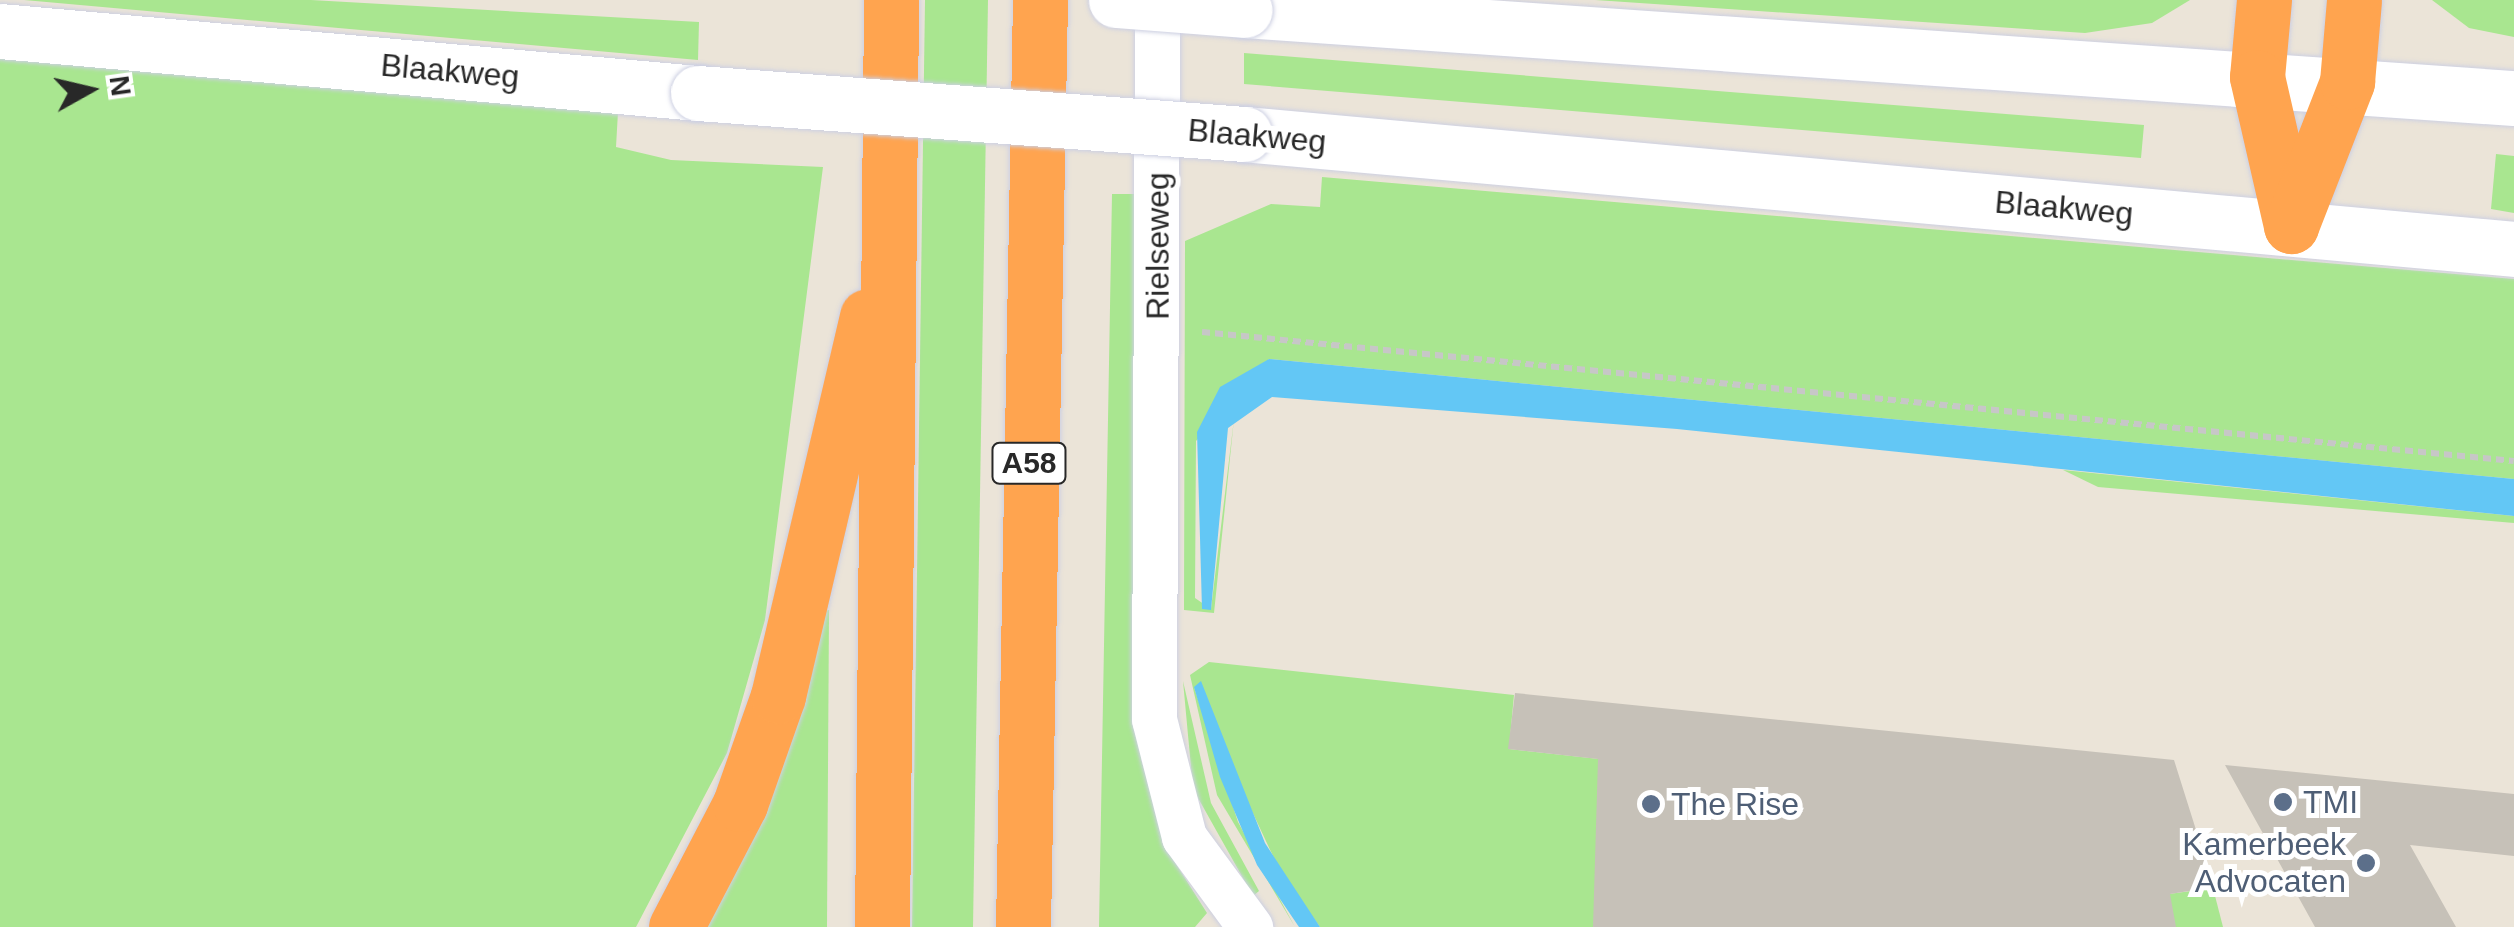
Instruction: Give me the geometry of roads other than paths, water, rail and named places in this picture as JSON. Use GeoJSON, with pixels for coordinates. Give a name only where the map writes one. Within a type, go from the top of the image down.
{"type":"FeatureCollection","features":[{"type":"Feature","properties":{"kind":"highway"},"geometry":{"type":"LineString","coordinates":[[882,927],[891,0]]}},
{"type":"Feature","properties":{"kind":"highway","name":"A58"},"geometry":{"type":"LineString","coordinates":[[1023,927],[1040,0]]}},
{"type":"Feature","properties":{"kind":"highway"},"geometry":{"type":"LineString","coordinates":[[2264,0],[2257,77],[2291,226]]}},
{"type":"Feature","properties":{"kind":"highway"},"geometry":{"type":"LineString","coordinates":[[2291,226],[2347,82],[2354,0]]}},
{"type":"Feature","properties":{"kind":"highway"},"geometry":{"type":"LineString","coordinates":[[676,927],[727,834],[778,696],[891,216]]}},
{"type":"Feature","properties":{"kind":"main road"},"geometry":{"type":"LineString","coordinates":[[1116,0],[2347,82],[2514,98]]}},
{"type":"Feature","properties":{"kind":"main road","name":"Blaakweg"},"geometry":{"type":"LineString","coordinates":[[0,30],[698,93],[1244,134],[2291,226],[2514,250]]}},
{"type":"Feature","properties":{"kind":"street","name":"Rielseweg"},"geometry":{"type":"LineString","coordinates":[[1157,0],[1159,491],[1154,720],[1184,837],[1250,927]]}},
{"type":"Feature","properties":{"kind":"water"},"geometry":{"type":"Polygon","coordinates":[[[1269,359],[2514,479],[2514,516],[1677,429],[1272,397],[1228,428],[1211,610],[1202,609],[1197,432],[1220,387],[1269,359]]]}},
{"type":"Feature","properties":{"kind":"water"},"geometry":{"type":"Polygon","coordinates":[[[1201,681],[1265,843],[1320,927],[1299,927],[1257,865],[1220,777],[1194,687],[1201,681]]]}},
{"type":"Feature","properties":{"kind":"place","name":"TMI"},"geometry":{"type":"Point","coordinates":[2283,802]}},
{"type":"Feature","properties":{"kind":"place","name":"The Rise"},"geometry":{"type":"Point","coordinates":[1651,804]}},
{"type":"Feature","properties":{"kind":"place","name":"Kamerbeek Advocaten"},"geometry":{"type":"Point","coordinates":[2366,863]}}]}
